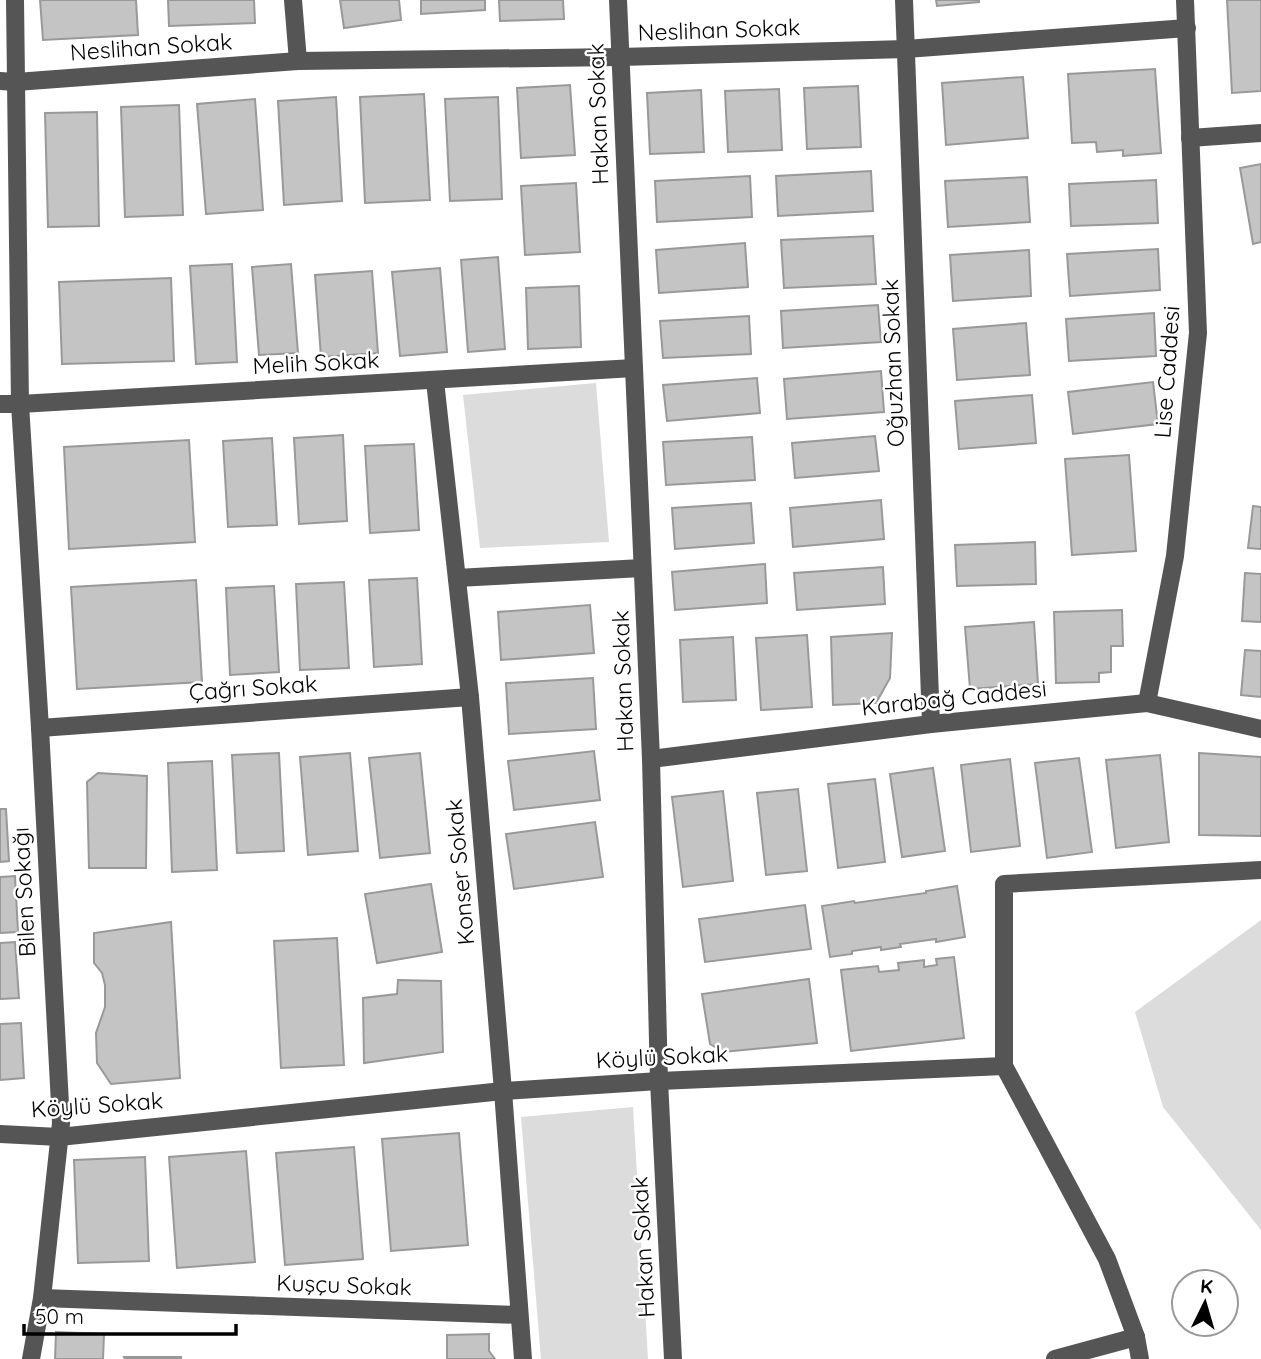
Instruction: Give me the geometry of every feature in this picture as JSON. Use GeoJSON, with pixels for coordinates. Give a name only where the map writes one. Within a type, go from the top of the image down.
{"type":"FeatureCollection","features":[{"type":"Feature","properties":{"kind":"street","name":"Bilen Sokağı"},"geometry":{"type":"LineString","coordinates":[[15,0],[8,82],[20,404],[61,1123],[42,1298],[31,1359]]}},
{"type":"Feature","properties":{"kind":"street"},"geometry":{"type":"LineString","coordinates":[[293,0],[298,61]]}},
{"type":"Feature","properties":{"kind":"street","name":"Hakan Sokak"},"geometry":{"type":"LineString","coordinates":[[618,0],[651,759],[659,1081],[674,1359]]}},
{"type":"Feature","properties":{"kind":"street","name":"Oğuzhan Sokak"},"geometry":{"type":"LineString","coordinates":[[904,0],[931,724]]}},
{"type":"Feature","properties":{"kind":"street","name":"Lise Caddesi"},"geometry":{"type":"LineString","coordinates":[[1147,703],[1175,556],[1198,333],[1185,0]]}},
{"type":"Feature","properties":{"kind":"street","name":"Neslihan Sokak"},"geometry":{"type":"LineString","coordinates":[[8,82],[298,61],[621,57],[906,49],[1187,28]]}},
{"type":"Feature","properties":{"kind":"street"},"geometry":{"type":"LineString","coordinates":[[1190,138],[1261,134]]}},
{"type":"Feature","properties":{"kind":"street","name":"Melih Sokak"},"geometry":{"type":"LineString","coordinates":[[0,404],[634,368]]}},
{"type":"Feature","properties":{"kind":"street","name":"Konser Sokak"},"geometry":{"type":"LineString","coordinates":[[435,381],[470,696],[523,1359]]}},
{"type":"Feature","properties":{"kind":"street"},"geometry":{"type":"LineString","coordinates":[[457,578],[642,568]]}},
{"type":"Feature","properties":{"kind":"street","name":"Çağrı Sokak"},"geometry":{"type":"LineString","coordinates":[[40,729],[470,696]]}},
{"type":"Feature","properties":{"kind":"street","name":"Karabağ Caddesi"},"geometry":{"type":"LineString","coordinates":[[651,759],[931,724],[1147,703],[1261,729]]}},
{"type":"Feature","properties":{"kind":"street"},"geometry":{"type":"LineString","coordinates":[[1140,1359],[1136,1337],[1107,1259],[1004,1066],[1004,884],[1261,870]]}},
{"type":"Feature","properties":{"kind":"street","name":"Köylü Sokak"},"geometry":{"type":"LineString","coordinates":[[0,1134],[59,1137],[503,1091],[659,1081],[1004,1066]]}},
{"type":"Feature","properties":{"kind":"street","name":"Kuşçu Sokak"},"geometry":{"type":"LineString","coordinates":[[42,1298],[519,1315]]}},
{"type":"Feature","properties":{"kind":"street"},"geometry":{"type":"LineString","coordinates":[[1055,1359],[1136,1337]]}},
{"type":"Feature","properties":{"kind":"shaded area"},"geometry":{"type":"Polygon","coordinates":[[[596,383],[609,542],[480,548],[463,395],[596,383]]]}},
{"type":"Feature","properties":{"kind":"shaded area"},"geometry":{"type":"Polygon","coordinates":[[[1261,920],[1261,1230],[1163,1107],[1135,1012],[1261,920]]]}},
{"type":"Feature","properties":{"kind":"shaded area"},"geometry":{"type":"Polygon","coordinates":[[[633,1107],[648,1359],[541,1359],[521,1117],[633,1107]]]}},
{"type":"Feature","properties":{"kind":"building"},"geometry":{"type":"Polygon","coordinates":[[[40,0],[136,0],[138,35],[43,40],[40,0]]]}},
{"type":"Feature","properties":{"kind":"building"},"geometry":{"type":"Polygon","coordinates":[[[168,0],[254,0],[255,23],[169,26],[168,0]]]}},
{"type":"Feature","properties":{"kind":"building"},"geometry":{"type":"Polygon","coordinates":[[[340,0],[399,0],[401,20],[344,28],[340,0]]]}},
{"type":"Feature","properties":{"kind":"building"},"geometry":{"type":"Polygon","coordinates":[[[421,0],[485,0],[485,10],[421,14],[421,0]]]}},
{"type":"Feature","properties":{"kind":"building"},"geometry":{"type":"Polygon","coordinates":[[[499,0],[563,0],[564,19],[500,21],[499,0]]]}},
{"type":"Feature","properties":{"kind":"building"},"geometry":{"type":"Polygon","coordinates":[[[936,0],[979,0],[979,2],[937,6],[936,0]]]}},
{"type":"Feature","properties":{"kind":"building"},"geometry":{"type":"Polygon","coordinates":[[[1227,0],[1261,0],[1261,91],[1232,93],[1227,0]]]}},
{"type":"Feature","properties":{"kind":"building"},"geometry":{"type":"Polygon","coordinates":[[[1155,69],[1161,153],[1123,156],[1123,150],[1097,152],[1096,142],[1072,143],[1068,74],[1155,69]]]}},
{"type":"Feature","properties":{"kind":"building"},"geometry":{"type":"Polygon","coordinates":[[[1023,77],[1028,138],[946,145],[942,83],[1023,77]]]}},
{"type":"Feature","properties":{"kind":"building"},"geometry":{"type":"Polygon","coordinates":[[[570,85],[575,155],[521,158],[517,88],[570,85]]]}},
{"type":"Feature","properties":{"kind":"building"},"geometry":{"type":"Polygon","coordinates":[[[858,86],[861,147],[807,149],[804,88],[858,86]]]}},
{"type":"Feature","properties":{"kind":"building"},"geometry":{"type":"Polygon","coordinates":[[[779,89],[782,150],[728,152],[725,91],[779,89]]]}},
{"type":"Feature","properties":{"kind":"building"},"geometry":{"type":"Polygon","coordinates":[[[701,90],[704,152],[650,154],[647,93],[701,90]]]}},
{"type":"Feature","properties":{"kind":"building"},"geometry":{"type":"Polygon","coordinates":[[[424,94],[430,200],[365,203],[360,97],[424,94]]]}},
{"type":"Feature","properties":{"kind":"building"},"geometry":{"type":"Polygon","coordinates":[[[336,97],[342,201],[284,205],[278,101],[336,97]]]}},
{"type":"Feature","properties":{"kind":"building"},"geometry":{"type":"Polygon","coordinates":[[[498,97],[502,199],[450,201],[445,99],[498,97]]]}},
{"type":"Feature","properties":{"kind":"building"},"geometry":{"type":"Polygon","coordinates":[[[255,99],[263,210],[206,214],[197,104],[255,99]]]}},
{"type":"Feature","properties":{"kind":"building"},"geometry":{"type":"Polygon","coordinates":[[[179,105],[183,215],[125,217],[121,107],[179,105]]]}},
{"type":"Feature","properties":{"kind":"building"},"geometry":{"type":"Polygon","coordinates":[[[97,112],[99,226],[48,227],[45,113],[97,112]]]}},
{"type":"Feature","properties":{"kind":"building"},"geometry":{"type":"Polygon","coordinates":[[[1261,164],[1261,242],[1253,244],[1240,168],[1261,164]]]}},
{"type":"Feature","properties":{"kind":"building"},"geometry":{"type":"Polygon","coordinates":[[[871,171],[873,211],[778,216],[776,176],[871,171]]]}},
{"type":"Feature","properties":{"kind":"building"},"geometry":{"type":"Polygon","coordinates":[[[750,176],[752,217],[657,222],[655,181],[750,176]]]}},
{"type":"Feature","properties":{"kind":"building"},"geometry":{"type":"Polygon","coordinates":[[[1027,177],[1030,222],[948,227],[945,181],[1027,177]]]}},
{"type":"Feature","properties":{"kind":"building"},"geometry":{"type":"Polygon","coordinates":[[[1156,180],[1158,223],[1071,226],[1069,184],[1156,180]]]}},
{"type":"Feature","properties":{"kind":"building"},"geometry":{"type":"Polygon","coordinates":[[[576,183],[580,252],[525,255],[521,186],[576,183]]]}},
{"type":"Feature","properties":{"kind":"building"},"geometry":{"type":"Polygon","coordinates":[[[873,236],[876,284],[784,288],[781,240],[873,236]]]}},
{"type":"Feature","properties":{"kind":"building"},"geometry":{"type":"Polygon","coordinates":[[[745,243],[748,287],[659,293],[656,250],[745,243]]]}},
{"type":"Feature","properties":{"kind":"building"},"geometry":{"type":"Polygon","coordinates":[[[1158,249],[1160,290],[1070,296],[1067,254],[1158,249]]]}},
{"type":"Feature","properties":{"kind":"building"},"geometry":{"type":"Polygon","coordinates":[[[1029,250],[1031,296],[953,301],[950,255],[1029,250]]]}},
{"type":"Feature","properties":{"kind":"building"},"geometry":{"type":"Polygon","coordinates":[[[498,257],[505,349],[468,352],[461,260],[498,257]]]}},
{"type":"Feature","properties":{"kind":"building"},"geometry":{"type":"Polygon","coordinates":[[[232,264],[237,362],[196,364],[190,266],[232,264]]]}},
{"type":"Feature","properties":{"kind":"building"},"geometry":{"type":"Polygon","coordinates":[[[291,264],[298,353],[259,355],[252,267],[291,264]]]}},
{"type":"Feature","properties":{"kind":"building"},"geometry":{"type":"Polygon","coordinates":[[[440,268],[447,352],[400,356],[392,272],[440,268]]]}},
{"type":"Feature","properties":{"kind":"building"},"geometry":{"type":"Polygon","coordinates":[[[372,271],[378,353],[321,357],[315,275],[372,271]]]}},
{"type":"Feature","properties":{"kind":"building"},"geometry":{"type":"Polygon","coordinates":[[[171,278],[174,361],[62,364],[59,282],[171,278]]]}},
{"type":"Feature","properties":{"kind":"building"},"geometry":{"type":"Polygon","coordinates":[[[579,286],[581,347],[528,349],[526,288],[579,286]]]}},
{"type":"Feature","properties":{"kind":"building"},"geometry":{"type":"Polygon","coordinates":[[[878,305],[881,342],[783,348],[781,311],[878,305]]]}},
{"type":"Feature","properties":{"kind":"building"},"geometry":{"type":"Polygon","coordinates":[[[1154,313],[1156,356],[1069,361],[1066,319],[1154,313]]]}},
{"type":"Feature","properties":{"kind":"building"},"geometry":{"type":"Polygon","coordinates":[[[749,316],[751,354],[663,358],[660,321],[749,316]]]}},
{"type":"Feature","properties":{"kind":"building"},"geometry":{"type":"Polygon","coordinates":[[[1026,323],[1030,375],[957,380],[953,329],[1026,323]]]}},
{"type":"Feature","properties":{"kind":"building"},"geometry":{"type":"Polygon","coordinates":[[[881,371],[884,412],[787,419],[784,379],[881,371]]]}},
{"type":"Feature","properties":{"kind":"building"},"geometry":{"type":"Polygon","coordinates":[[[757,378],[760,413],[667,421],[663,385],[757,378]]]}},
{"type":"Feature","properties":{"kind":"building"},"geometry":{"type":"Polygon","coordinates":[[[1153,382],[1158,424],[1073,434],[1068,392],[1153,382]]]}},
{"type":"Feature","properties":{"kind":"building"},"geometry":{"type":"Polygon","coordinates":[[[1032,395],[1036,443],[959,449],[955,401],[1032,395]]]}},
{"type":"Feature","properties":{"kind":"building"},"geometry":{"type":"Polygon","coordinates":[[[343,435],[347,521],[299,524],[294,438],[343,435]]]}},
{"type":"Feature","properties":{"kind":"building"},"geometry":{"type":"Polygon","coordinates":[[[875,436],[879,471],[795,478],[792,443],[875,436]]]}},
{"type":"Feature","properties":{"kind":"building"},"geometry":{"type":"Polygon","coordinates":[[[752,437],[755,480],[666,485],[663,442],[752,437]]]}},
{"type":"Feature","properties":{"kind":"building"},"geometry":{"type":"Polygon","coordinates":[[[272,438],[277,525],[228,527],[223,441],[272,438]]]}},
{"type":"Feature","properties":{"kind":"building"},"geometry":{"type":"Polygon","coordinates":[[[189,440],[195,542],[69,549],[64,447],[189,440]]]}},
{"type":"Feature","properties":{"kind":"building"},"geometry":{"type":"Polygon","coordinates":[[[414,444],[419,530],[370,533],[365,446],[414,444]]]}},
{"type":"Feature","properties":{"kind":"building"},"geometry":{"type":"Polygon","coordinates":[[[1129,455],[1136,551],[1072,555],[1065,459],[1129,455]]]}},
{"type":"Feature","properties":{"kind":"building"},"geometry":{"type":"Polygon","coordinates":[[[881,500],[884,539],[793,547],[790,508],[881,500]]]}},
{"type":"Feature","properties":{"kind":"building"},"geometry":{"type":"Polygon","coordinates":[[[751,503],[754,543],[675,549],[672,508],[751,503]]]}},
{"type":"Feature","properties":{"kind":"building"},"geometry":{"type":"Polygon","coordinates":[[[1253,506],[1261,507],[1261,549],[1248,548],[1253,506]]]}},
{"type":"Feature","properties":{"kind":"building"},"geometry":{"type":"Polygon","coordinates":[[[1035,542],[1036,584],[957,586],[955,545],[1035,542]]]}},
{"type":"Feature","properties":{"kind":"building"},"geometry":{"type":"Polygon","coordinates":[[[765,564],[767,603],[675,610],[672,572],[765,564]]]}},
{"type":"Feature","properties":{"kind":"building"},"geometry":{"type":"Polygon","coordinates":[[[883,567],[885,604],[797,610],[794,573],[883,567]]]}},
{"type":"Feature","properties":{"kind":"building"},"geometry":{"type":"Polygon","coordinates":[[[1245,573],[1261,574],[1261,622],[1242,621],[1245,573]]]}},
{"type":"Feature","properties":{"kind":"building"},"geometry":{"type":"Polygon","coordinates":[[[417,578],[422,664],[374,667],[369,580],[417,578]]]}},
{"type":"Feature","properties":{"kind":"building"},"geometry":{"type":"Polygon","coordinates":[[[196,580],[202,682],[77,689],[71,587],[196,580]]]}},
{"type":"Feature","properties":{"kind":"building"},"geometry":{"type":"Polygon","coordinates":[[[344,582],[349,668],[300,670],[296,584],[344,582]]]}},
{"type":"Feature","properties":{"kind":"building"},"geometry":{"type":"Polygon","coordinates":[[[274,586],[279,672],[230,675],[226,588],[274,586]]]}},
{"type":"Feature","properties":{"kind":"building"},"geometry":{"type":"Polygon","coordinates":[[[590,605],[594,653],[501,660],[498,612],[590,605]]]}},
{"type":"Feature","properties":{"kind":"building"},"geometry":{"type":"Polygon","coordinates":[[[1122,610],[1123,646],[1111,646],[1111,672],[1099,673],[1099,682],[1056,683],[1054,612],[1122,610]]]}},
{"type":"Feature","properties":{"kind":"building"},"geometry":{"type":"Polygon","coordinates":[[[1034,622],[1038,684],[970,689],[965,627],[1034,622]]]}},
{"type":"Feature","properties":{"kind":"building"},"geometry":{"type":"Polygon","coordinates":[[[892,633],[890,678],[876,703],[833,705],[831,637],[892,633]]]}},
{"type":"Feature","properties":{"kind":"building"},"geometry":{"type":"Polygon","coordinates":[[[807,635],[812,707],[761,710],[756,638],[807,635]]]}},
{"type":"Feature","properties":{"kind":"building"},"geometry":{"type":"Polygon","coordinates":[[[733,637],[736,700],[683,702],[680,640],[733,637]]]}},
{"type":"Feature","properties":{"kind":"building"},"geometry":{"type":"Polygon","coordinates":[[[1245,650],[1261,651],[1261,697],[1241,695],[1245,650]]]}},
{"type":"Feature","properties":{"kind":"building"},"geometry":{"type":"Polygon","coordinates":[[[593,678],[596,729],[509,734],[506,683],[593,678]]]}},
{"type":"Feature","properties":{"kind":"building"},"geometry":{"type":"Polygon","coordinates":[[[594,751],[600,800],[514,810],[508,761],[594,751]]]}},
{"type":"Feature","properties":{"kind":"building"},"geometry":{"type":"Polygon","coordinates":[[[279,753],[284,851],[237,853],[232,755],[279,753]]]}},
{"type":"Feature","properties":{"kind":"building"},"geometry":{"type":"Polygon","coordinates":[[[350,753],[358,851],[308,855],[300,757],[350,753]]]}},
{"type":"Feature","properties":{"kind":"building"},"geometry":{"type":"Polygon","coordinates":[[[420,753],[430,853],[380,858],[369,758],[420,753]]]}},
{"type":"Feature","properties":{"kind":"building"},"geometry":{"type":"Polygon","coordinates":[[[1199,753],[1261,757],[1261,836],[1199,835],[1199,753]]]}},
{"type":"Feature","properties":{"kind":"building"},"geometry":{"type":"Polygon","coordinates":[[[1160,755],[1169,842],[1116,848],[1106,760],[1160,755]]]}},
{"type":"Feature","properties":{"kind":"building"},"geometry":{"type":"Polygon","coordinates":[[[1079,758],[1092,852],[1047,858],[1035,763],[1079,758]]]}},
{"type":"Feature","properties":{"kind":"building"},"geometry":{"type":"Polygon","coordinates":[[[1010,759],[1020,846],[971,852],[961,765],[1010,759]]]}},
{"type":"Feature","properties":{"kind":"building"},"geometry":{"type":"Polygon","coordinates":[[[212,761],[217,870],[172,872],[168,763],[212,761]]]}},
{"type":"Feature","properties":{"kind":"building"},"geometry":{"type":"Polygon","coordinates":[[[933,768],[945,851],[902,857],[890,774],[933,768]]]}},
{"type":"Feature","properties":{"kind":"building"},"geometry":{"type":"Polygon","coordinates":[[[98,773],[147,776],[146,868],[89,868],[87,782],[98,773]]]}},
{"type":"Feature","properties":{"kind":"building"},"geometry":{"type":"Polygon","coordinates":[[[875,779],[885,862],[838,868],[828,784],[875,779]]]}},
{"type":"Feature","properties":{"kind":"building"},"geometry":{"type":"Polygon","coordinates":[[[798,789],[807,871],[766,875],[757,793],[798,789]]]}},
{"type":"Feature","properties":{"kind":"building"},"geometry":{"type":"Polygon","coordinates":[[[723,791],[733,881],[683,887],[672,797],[723,791]]]}},
{"type":"Feature","properties":{"kind":"building"},"geometry":{"type":"Polygon","coordinates":[[[0,809],[6,809],[9,861],[0,862],[0,809]]]}},
{"type":"Feature","properties":{"kind":"building"},"geometry":{"type":"Polygon","coordinates":[[[595,822],[603,877],[514,889],[506,834],[595,822]]]}},
{"type":"Feature","properties":{"kind":"building"},"geometry":{"type":"Polygon","coordinates":[[[15,876],[18,932],[0,933],[0,877],[15,876]]]}},
{"type":"Feature","properties":{"kind":"building"},"geometry":{"type":"Polygon","coordinates":[[[431,884],[442,952],[377,963],[365,894],[431,884]]]}},
{"type":"Feature","properties":{"kind":"building"},"geometry":{"type":"Polygon","coordinates":[[[957,886],[965,937],[900,944],[901,947],[881,950],[881,947],[852,951],[852,954],[830,957],[822,906],[926,893],[957,886]]]}},
{"type":"Feature","properties":{"kind":"building"},"geometry":{"type":"Polygon","coordinates":[[[805,905],[811,949],[705,962],[699,919],[805,905]]]}},
{"type":"Feature","properties":{"kind":"building"},"geometry":{"type":"Polygon","coordinates":[[[171,922],[180,1078],[111,1084],[97,1063],[96,1033],[105,1007],[105,985],[102,973],[94,963],[94,933],[171,922]]]}},
{"type":"Feature","properties":{"kind":"building"},"geometry":{"type":"Polygon","coordinates":[[[337,938],[344,1065],[281,1068],[274,941],[337,938]]]}},
{"type":"Feature","properties":{"kind":"building"},"geometry":{"type":"Polygon","coordinates":[[[15,942],[19,998],[0,999],[0,943],[15,942]]]}},
{"type":"Feature","properties":{"kind":"building"},"geometry":{"type":"Polygon","coordinates":[[[954,957],[964,1038],[851,1051],[841,970],[878,966],[879,972],[899,970],[898,963],[924,960],[924,967],[937,965],[936,959],[954,957]]]}},
{"type":"Feature","properties":{"kind":"building"},"geometry":{"type":"Polygon","coordinates":[[[809,979],[817,1043],[723,1052],[710,1044],[702,994],[809,979]]]}},
{"type":"Feature","properties":{"kind":"building"},"geometry":{"type":"Polygon","coordinates":[[[398,980],[441,981],[443,1052],[364,1063],[363,998],[397,994],[398,980]]]}},
{"type":"Feature","properties":{"kind":"building"},"geometry":{"type":"Polygon","coordinates":[[[21,1023],[24,1078],[0,1080],[0,1024],[21,1023]]]}},
{"type":"Feature","properties":{"kind":"building"},"geometry":{"type":"Polygon","coordinates":[[[459,1133],[468,1245],[391,1251],[382,1139],[459,1133]]]}},
{"type":"Feature","properties":{"kind":"building"},"geometry":{"type":"Polygon","coordinates":[[[354,1147],[363,1259],[285,1265],[276,1153],[354,1147]]]}},
{"type":"Feature","properties":{"kind":"building"},"geometry":{"type":"Polygon","coordinates":[[[246,1151],[255,1262],[177,1268],[169,1157],[246,1151]]]}},
{"type":"Feature","properties":{"kind":"building"},"geometry":{"type":"Polygon","coordinates":[[[145,1157],[149,1261],[78,1263],[74,1160],[145,1157]]]}},
{"type":"Feature","properties":{"kind":"building"},"geometry":{"type":"Polygon","coordinates":[[[56,1332],[104,1334],[103,1359],[55,1359],[56,1332]]]}},
{"type":"Feature","properties":{"kind":"building"},"geometry":{"type":"Polygon","coordinates":[[[489,1334],[489,1351],[495,1359],[447,1359],[447,1335],[489,1334]]]}},
{"type":"Feature","properties":{"kind":"building"},"geometry":{"type":"Polygon","coordinates":[[[124,1357],[181,1357],[181,1359],[125,1359],[124,1357]]]}}]}
